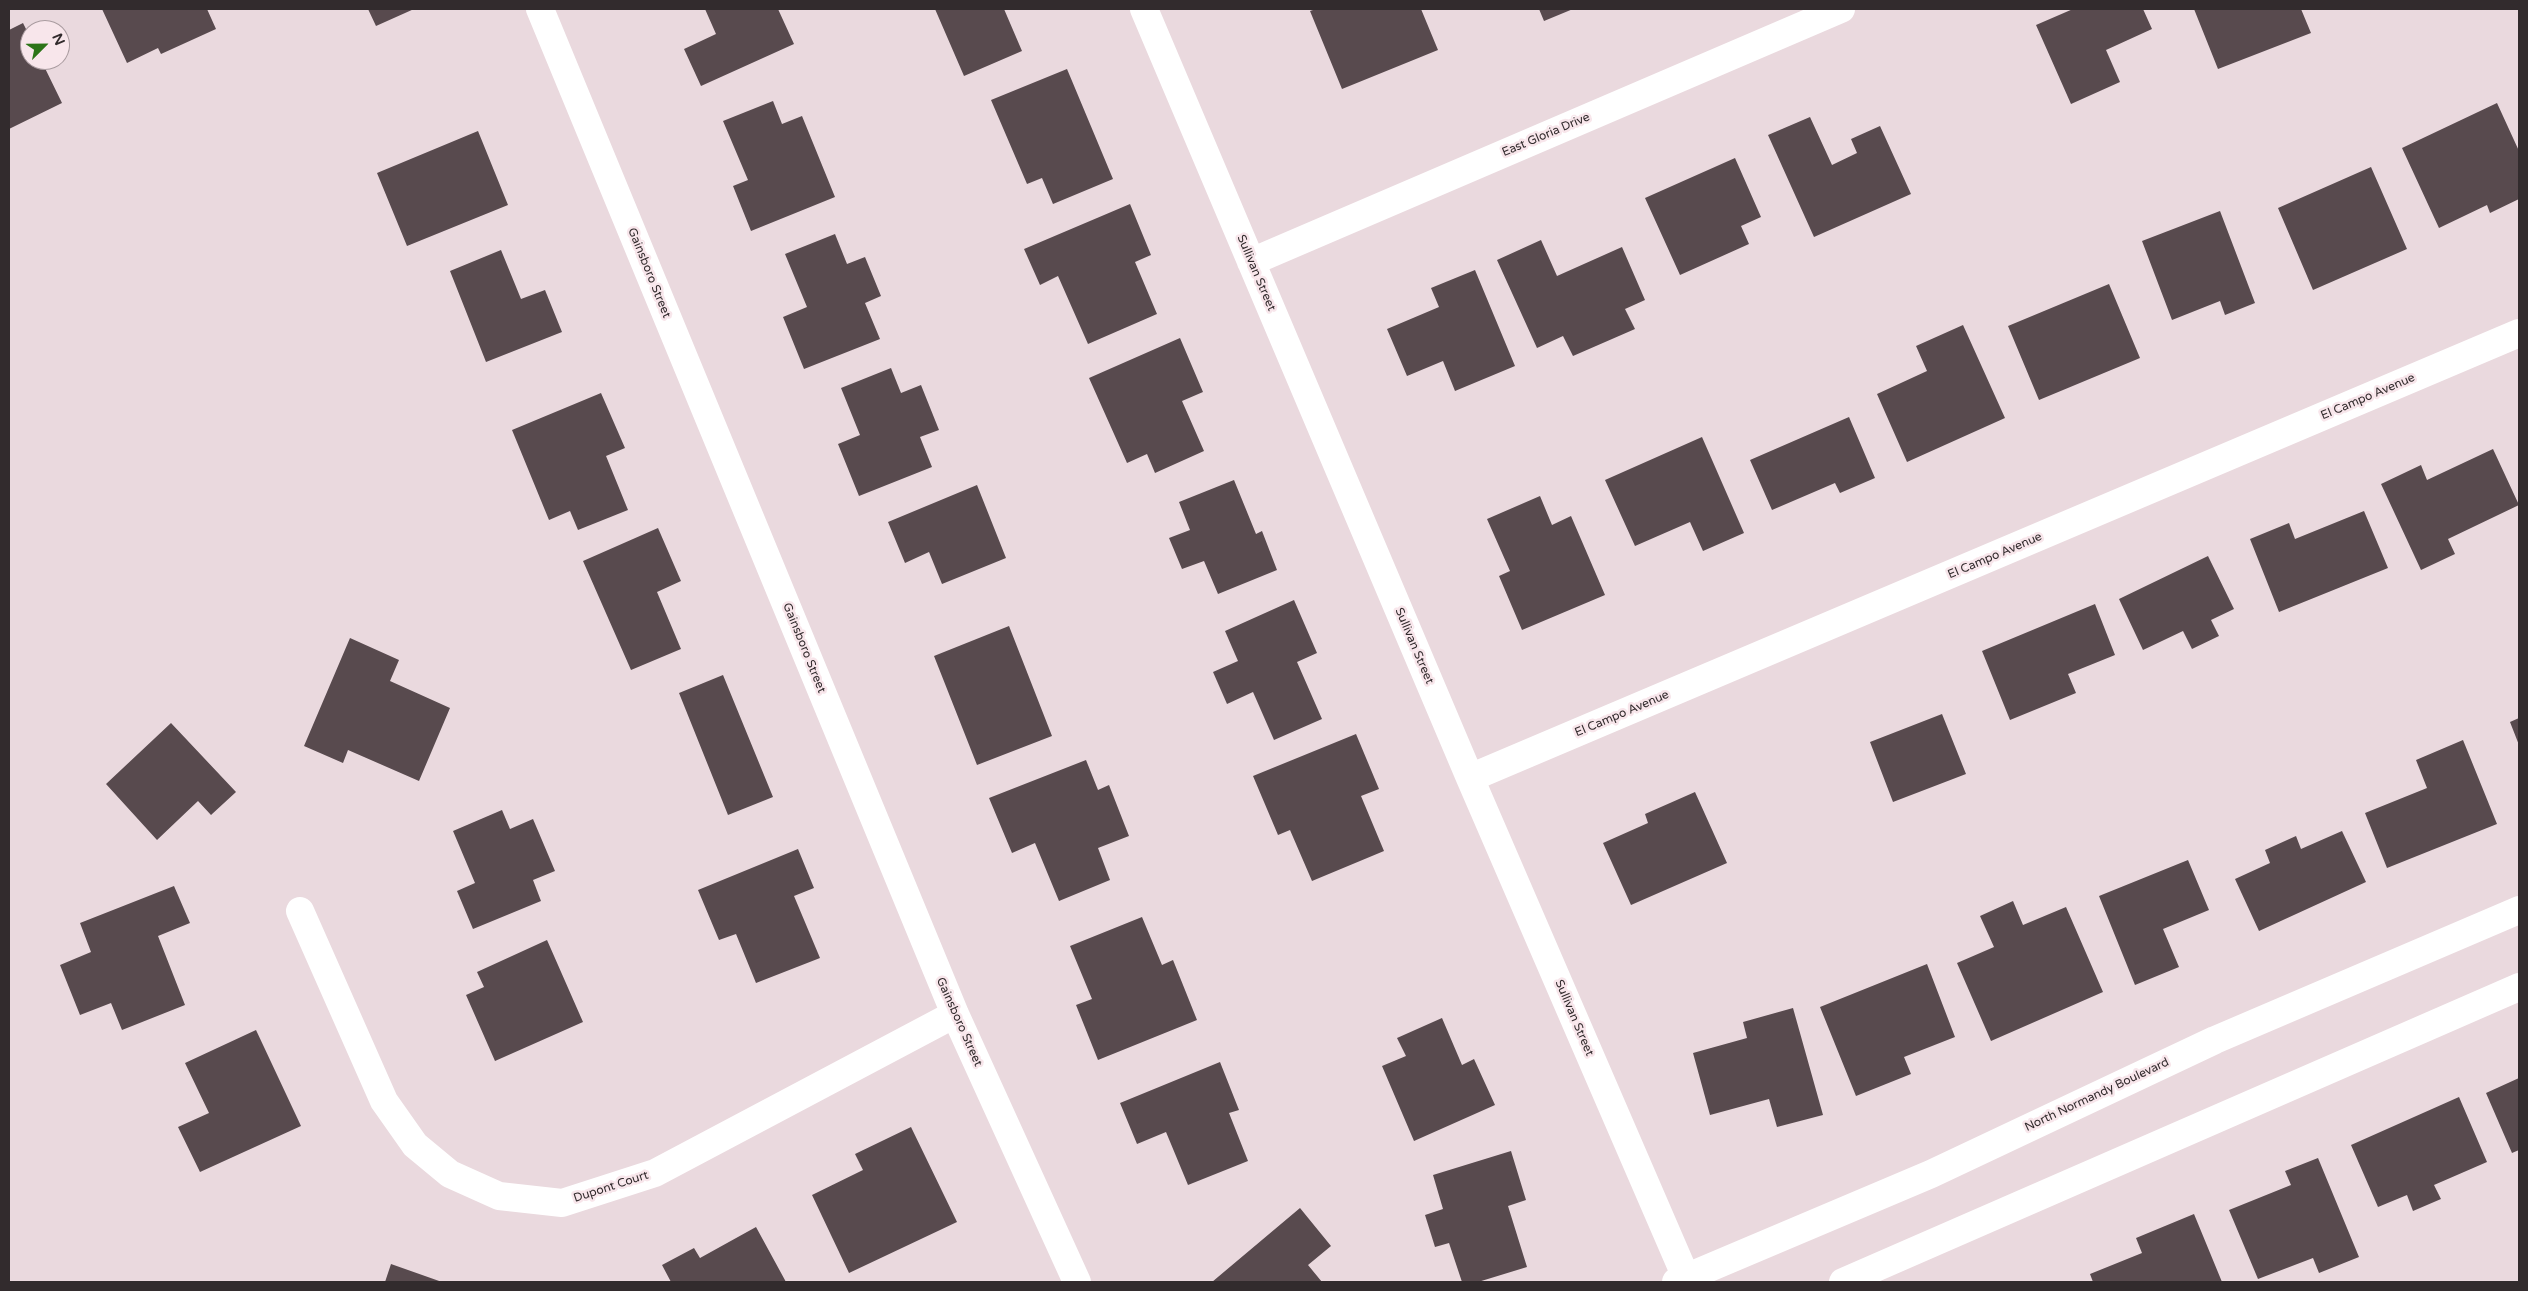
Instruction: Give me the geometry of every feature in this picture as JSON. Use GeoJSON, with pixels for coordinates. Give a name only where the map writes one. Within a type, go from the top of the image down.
{"type":"FeatureCollection","features":[{"type":"Feature","properties":{"kind":"street","name":"Gainsboro Street"},"geometry":{"type":"LineString","coordinates":[[540,9],[955,1014],[1078,1282]]}},
{"type":"Feature","properties":{"kind":"street","name":"Sullivan Street"},"geometry":{"type":"LineString","coordinates":[[1144,9],[1683,1281]]}},
{"type":"Feature","properties":{"kind":"street","name":"East Gloria Drive"},"geometry":{"type":"LineString","coordinates":[[1251,262],[1841,9]]}},
{"type":"Feature","properties":{"kind":"street","name":"El Campo Avenue"},"geometry":{"type":"LineString","coordinates":[[1470,778],[2519,333]]}},
{"type":"Feature","properties":{"kind":"street","name":"North Normandy Boulevard"},"geometry":{"type":"LineString","coordinates":[[1683,1281],[1931,1174],[2215,1040],[2519,910]]}},
{"type":"Feature","properties":{"kind":"street","name":"Dupont Court"},"geometry":{"type":"LineString","coordinates":[[300,911],[384,1101],[415,1145],[450,1174],[499,1196],[562,1203],[655,1173],[955,1014]]}},
{"type":"Feature","properties":{"kind":"street"},"geometry":{"type":"LineString","coordinates":[[1843,1282],[2519,987]]}},
{"type":"Feature","properties":{"kind":"building"},"geometry":{"type":"Polygon","coordinates":[[[102,9],[207,9],[216,29],[161,54],[158,48],[127,63],[102,9]]]}},
{"type":"Feature","properties":{"kind":"building"},"geometry":{"type":"Polygon","coordinates":[[[368,9],[414,9],[376,26],[368,9]]]}},
{"type":"Feature","properties":{"kind":"building"},"geometry":{"type":"Polygon","coordinates":[[[705,9],[778,9],[794,44],[701,86],[684,49],[716,34],[705,9]]]}},
{"type":"Feature","properties":{"kind":"building"},"geometry":{"type":"Polygon","coordinates":[[[935,9],[1004,9],[1022,51],[964,76],[935,9]]]}},
{"type":"Feature","properties":{"kind":"building"},"geometry":{"type":"Polygon","coordinates":[[[1316,9],[1421,9],[1438,50],[1342,89],[1310,11],[1316,9]]]}},
{"type":"Feature","properties":{"kind":"building"},"geometry":{"type":"Polygon","coordinates":[[[1539,9],[1573,9],[1544,21],[1539,9]]]}},
{"type":"Feature","properties":{"kind":"building"},"geometry":{"type":"Polygon","coordinates":[[[2073,9],[2143,9],[2152,29],[2106,50],[2120,82],[2071,104],[2036,25],[2073,9]]]}},
{"type":"Feature","properties":{"kind":"building"},"geometry":{"type":"Polygon","coordinates":[[[2194,9],[2301,9],[2311,33],[2218,69],[2194,9]]]}},
{"type":"Feature","properties":{"kind":"building"},"geometry":{"type":"Polygon","coordinates":[[[20,24],[20,70],[46,70],[62,103],[9,129],[9,30],[20,24]]]}},
{"type":"Feature","properties":{"kind":"building"},"geometry":{"type":"Polygon","coordinates":[[[1067,69],[1113,179],[1053,204],[1042,178],[1027,184],[991,100],[1067,69]]]}},
{"type":"Feature","properties":{"kind":"building"},"geometry":{"type":"Polygon","coordinates":[[[773,101],[782,124],[802,116],[835,197],[751,231],[733,186],[748,180],[723,121],[773,101]]]}},
{"type":"Feature","properties":{"kind":"building"},"geometry":{"type":"Polygon","coordinates":[[[2497,103],[2519,151],[2519,199],[2490,213],[2487,205],[2439,228],[2402,148],[2497,103]]]}},
{"type":"Feature","properties":{"kind":"building"},"geometry":{"type":"Polygon","coordinates":[[[1810,117],[1832,165],[1857,153],[1851,139],[1880,126],[1911,194],[1814,237],[1768,135],[1810,117]]]}},
{"type":"Feature","properties":{"kind":"building"},"geometry":{"type":"Polygon","coordinates":[[[478,131],[508,205],[407,246],[377,173],[478,131]]]}},
{"type":"Feature","properties":{"kind":"building"},"geometry":{"type":"Polygon","coordinates":[[[1735,158],[1761,217],[1741,226],[1749,244],[1680,275],[1645,198],[1735,158]]]}},
{"type":"Feature","properties":{"kind":"building"},"geometry":{"type":"Polygon","coordinates":[[[2371,167],[2407,249],[2313,290],[2278,208],[2371,167]]]}},
{"type":"Feature","properties":{"kind":"building"},"geometry":{"type":"Polygon","coordinates":[[[1130,204],[1151,255],[1135,262],[1157,314],[1088,344],[1058,276],[1040,285],[1024,249],[1130,204]]]}},
{"type":"Feature","properties":{"kind":"building"},"geometry":{"type":"Polygon","coordinates":[[[2220,211],[2255,303],[2225,315],[2220,301],[2172,320],[2142,241],[2220,211]]]}},
{"type":"Feature","properties":{"kind":"building"},"geometry":{"type":"Polygon","coordinates":[[[835,234],[847,264],[865,257],[881,296],[865,303],[880,339],[804,369],[783,317],[807,307],[785,254],[835,234]]]}},
{"type":"Feature","properties":{"kind":"building"},"geometry":{"type":"Polygon","coordinates":[[[1541,240],[1557,276],[1622,247],[1645,300],[1625,309],[1635,329],[1573,356],[1563,336],[1537,348],[1497,260],[1541,240]]]}},
{"type":"Feature","properties":{"kind":"building"},"geometry":{"type":"Polygon","coordinates":[[[501,250],[521,299],[545,290],[562,332],[486,362],[450,271],[501,250]]]}},
{"type":"Feature","properties":{"kind":"building"},"geometry":{"type":"Polygon","coordinates":[[[1475,270],[1515,366],[1455,391],[1443,361],[1407,376],[1387,329],[1439,307],[1431,288],[1475,270]]]}},
{"type":"Feature","properties":{"kind":"building"},"geometry":{"type":"Polygon","coordinates":[[[2109,284],[2140,358],[2039,400],[2008,326],[2109,284]]]}},
{"type":"Feature","properties":{"kind":"building"},"geometry":{"type":"Polygon","coordinates":[[[1963,325],[2005,418],[1907,462],[1877,394],[1927,371],[1916,346],[1963,325]]]}},
{"type":"Feature","properties":{"kind":"building"},"geometry":{"type":"Polygon","coordinates":[[[1180,338],[1203,392],[1182,401],[1204,451],[1155,473],[1147,454],[1127,463],[1089,378],[1180,338]]]}},
{"type":"Feature","properties":{"kind":"building"},"geometry":{"type":"Polygon","coordinates":[[[891,368],[901,393],[921,385],[939,430],[920,437],[932,467],[859,496],[838,444],[860,435],[841,388],[891,368]]]}},
{"type":"Feature","properties":{"kind":"building"},"geometry":{"type":"Polygon","coordinates":[[[601,393],[625,448],[606,456],[628,510],[578,530],[570,511],[549,520],[512,430],[601,393]]]}},
{"type":"Feature","properties":{"kind":"building"},"geometry":{"type":"Polygon","coordinates":[[[1849,417],[1875,478],[1840,493],[1835,483],[1772,510],[1750,460],[1849,417]]]}},
{"type":"Feature","properties":{"kind":"building"},"geometry":{"type":"Polygon","coordinates":[[[1702,437],[1744,533],[1703,551],[1690,522],[1635,546],[1605,480],[1702,437]]]}},
{"type":"Feature","properties":{"kind":"building"},"geometry":{"type":"Polygon","coordinates":[[[2493,449],[2519,505],[2448,539],[2455,554],[2421,570],[2381,484],[2421,465],[2427,480],[2493,449]]]}},
{"type":"Feature","properties":{"kind":"building"},"geometry":{"type":"Polygon","coordinates":[[[1234,480],[1256,534],[1262,531],[1277,570],[1218,594],[1204,561],[1182,569],[1169,538],[1190,530],[1179,502],[1234,480]]]}},
{"type":"Feature","properties":{"kind":"building"},"geometry":{"type":"Polygon","coordinates":[[[977,485],[1006,558],[942,584],[929,552],[905,563],[888,522],[977,485]]]}},
{"type":"Feature","properties":{"kind":"building"},"geometry":{"type":"Polygon","coordinates":[[[1540,496],[1552,525],[1571,516],[1605,595],[1522,630],[1499,576],[1510,571],[1487,519],[1540,496]]]}},
{"type":"Feature","properties":{"kind":"building"},"geometry":{"type":"Polygon","coordinates":[[[2364,511],[2388,568],[2279,612],[2250,539],[2289,523],[2295,539],[2364,511]]]}},
{"type":"Feature","properties":{"kind":"building"},"geometry":{"type":"Polygon","coordinates":[[[658,528],[681,581],[657,592],[681,649],[631,670],[583,561],[658,528]]]}},
{"type":"Feature","properties":{"kind":"building"},"geometry":{"type":"Polygon","coordinates":[[[2208,556],[2234,609],[2211,620],[2219,636],[2192,649],[2183,631],[2143,650],[2119,599],[2208,556]]]}},
{"type":"Feature","properties":{"kind":"building"},"geometry":{"type":"Polygon","coordinates":[[[1294,600],[1317,653],[1297,662],[1322,719],[1274,740],[1253,692],[1227,704],[1213,672],[1238,661],[1225,631],[1294,600]]]}},
{"type":"Feature","properties":{"kind":"building"},"geometry":{"type":"Polygon","coordinates":[[[2095,604],[2115,655],[2068,674],[2076,693],[2010,720],[1982,651],[2095,604]]]}},
{"type":"Feature","properties":{"kind":"building"},"geometry":{"type":"Polygon","coordinates":[[[1009,626],[1052,736],[977,765],[934,656],[1009,626]]]}},
{"type":"Feature","properties":{"kind":"building"},"geometry":{"type":"Polygon","coordinates":[[[350,638],[399,660],[390,681],[450,708],[419,781],[348,750],[343,763],[304,746],[350,638]]]}},
{"type":"Feature","properties":{"kind":"building"},"geometry":{"type":"Polygon","coordinates":[[[723,675],[773,797],[728,815],[679,693],[723,675]]]}},
{"type":"Feature","properties":{"kind":"building"},"geometry":{"type":"Polygon","coordinates":[[[1942,714],[1966,774],[1893,802],[1870,742],[1942,714]]]}},
{"type":"Feature","properties":{"kind":"building"},"geometry":{"type":"Polygon","coordinates":[[[2519,718],[2519,745],[2510,722],[2519,718]]]}},
{"type":"Feature","properties":{"kind":"building"},"geometry":{"type":"Polygon","coordinates":[[[171,723],[236,792],[211,815],[198,801],[157,840],[106,784],[171,723]]]}},
{"type":"Feature","properties":{"kind":"building"},"geometry":{"type":"Polygon","coordinates":[[[1356,734],[1379,789],[1361,796],[1384,851],[1312,881],[1290,830],[1278,835],[1253,776],[1356,734]]]}},
{"type":"Feature","properties":{"kind":"building"},"geometry":{"type":"Polygon","coordinates":[[[2463,740],[2497,824],[2387,868],[2365,813],[2427,788],[2416,760],[2463,740]]]}},
{"type":"Feature","properties":{"kind":"building"},"geometry":{"type":"Polygon","coordinates":[[[1086,760],[1098,790],[1109,785],[1129,836],[1098,848],[1110,880],[1059,901],[1035,843],[1012,853],[989,798],[1086,760]]]}},
{"type":"Feature","properties":{"kind":"building"},"geometry":{"type":"Polygon","coordinates":[[[1695,792],[1727,863],[1631,905],[1603,843],[1648,823],[1645,814],[1695,792]]]}},
{"type":"Feature","properties":{"kind":"building"},"geometry":{"type":"Polygon","coordinates":[[[502,810],[510,829],[533,819],[555,871],[533,880],[541,901],[473,929],[457,891],[475,883],[453,831],[502,810]]]}},
{"type":"Feature","properties":{"kind":"building"},"geometry":{"type":"Polygon","coordinates":[[[2342,831],[2366,882],[2259,931],[2235,879],[2270,863],[2265,850],[2296,836],[2301,849],[2342,831]]]}},
{"type":"Feature","properties":{"kind":"building"},"geometry":{"type":"Polygon","coordinates":[[[798,849],[814,888],[794,896],[820,958],[756,983],[736,934],[719,940],[698,890],[798,849]]]}},
{"type":"Feature","properties":{"kind":"building"},"geometry":{"type":"Polygon","coordinates":[[[2188,860],[2209,910],[2163,929],[2179,967],[2135,985],[2099,896],[2188,860]]]}},
{"type":"Feature","properties":{"kind":"building"},"geometry":{"type":"Polygon","coordinates":[[[174,886],[190,923],[158,936],[185,1005],[122,1030],[111,1003],[80,1015],[60,965],[91,952],[80,923],[174,886]]]}},
{"type":"Feature","properties":{"kind":"building"},"geometry":{"type":"Polygon","coordinates":[[[2013,901],[2023,925],[2066,907],[2103,992],[1991,1041],[1957,963],[1994,947],[1980,916],[2013,901]]]}},
{"type":"Feature","properties":{"kind":"building"},"geometry":{"type":"Polygon","coordinates":[[[1142,917],[1162,965],[1173,960],[1197,1020],[1098,1060],[1076,1005],[1092,999],[1070,946],[1142,917]]]}},
{"type":"Feature","properties":{"kind":"building"},"geometry":{"type":"Polygon","coordinates":[[[547,940],[583,1022],[495,1061],[466,995],[484,987],[477,972],[547,940]]]}},
{"type":"Feature","properties":{"kind":"building"},"geometry":{"type":"Polygon","coordinates":[[[1927,964],[1955,1037],[1904,1057],[1911,1074],[1856,1096],[1820,1007],[1927,964]]]}},
{"type":"Feature","properties":{"kind":"building"},"geometry":{"type":"Polygon","coordinates":[[[1793,1008],[1823,1115],[1777,1127],[1769,1099],[1710,1115],[1693,1053],[1747,1038],[1743,1022],[1793,1008]]]}},
{"type":"Feature","properties":{"kind":"building"},"geometry":{"type":"Polygon","coordinates":[[[1442,1018],[1462,1065],[1474,1059],[1495,1105],[1414,1141],[1382,1066],[1406,1056],[1397,1038],[1442,1018]]]}},
{"type":"Feature","properties":{"kind":"building"},"geometry":{"type":"Polygon","coordinates":[[[256,1030],[301,1126],[200,1172],[178,1127],[209,1113],[185,1063],[256,1030]]]}},
{"type":"Feature","properties":{"kind":"building"},"geometry":{"type":"Polygon","coordinates":[[[1220,1062],[1239,1110],[1229,1113],[1248,1161],[1188,1185],[1166,1132],[1137,1144],[1120,1103],[1220,1062]]]}},
{"type":"Feature","properties":{"kind":"building"},"geometry":{"type":"Polygon","coordinates":[[[2519,1078],[2519,1150],[2512,1153],[2486,1093],[2519,1078]]]}},
{"type":"Feature","properties":{"kind":"building"},"geometry":{"type":"Polygon","coordinates":[[[2459,1097],[2487,1162],[2434,1185],[2441,1199],[2413,1211],[2407,1195],[2378,1207],[2351,1145],[2459,1097]]]}},
{"type":"Feature","properties":{"kind":"building"},"geometry":{"type":"Polygon","coordinates":[[[911,1127],[957,1222],[849,1273],[812,1195],[863,1170],[855,1154],[911,1127]]]}},
{"type":"Feature","properties":{"kind":"building"},"geometry":{"type":"Polygon","coordinates":[[[1511,1151],[1526,1200],[1508,1206],[1527,1267],[1478,1282],[1462,1282],[1449,1243],[1435,1247],[1425,1215],[1443,1209],[1433,1175],[1511,1151]]]}},
{"type":"Feature","properties":{"kind":"building"},"geometry":{"type":"Polygon","coordinates":[[[2318,1158],[2359,1257],[2319,1273],[2313,1258],[2258,1279],[2229,1210],[2291,1185],[2285,1171],[2318,1158]]]}},
{"type":"Feature","properties":{"kind":"building"},"geometry":{"type":"Polygon","coordinates":[[[1300,1208],[1331,1246],[1308,1265],[1322,1282],[1212,1282],[1300,1208]]]}},
{"type":"Feature","properties":{"kind":"building"},"geometry":{"type":"Polygon","coordinates":[[[2194,1214],[2222,1282],[2093,1282],[2090,1274],[2142,1253],[2136,1238],[2194,1214]]]}},
{"type":"Feature","properties":{"kind":"building"},"geometry":{"type":"Polygon","coordinates":[[[756,1227],[786,1282],[671,1282],[662,1265],[694,1248],[700,1258],[756,1227]]]}},
{"type":"Feature","properties":{"kind":"building"},"geometry":{"type":"Polygon","coordinates":[[[391,1264],[442,1282],[385,1282],[391,1264]]]}}]}
